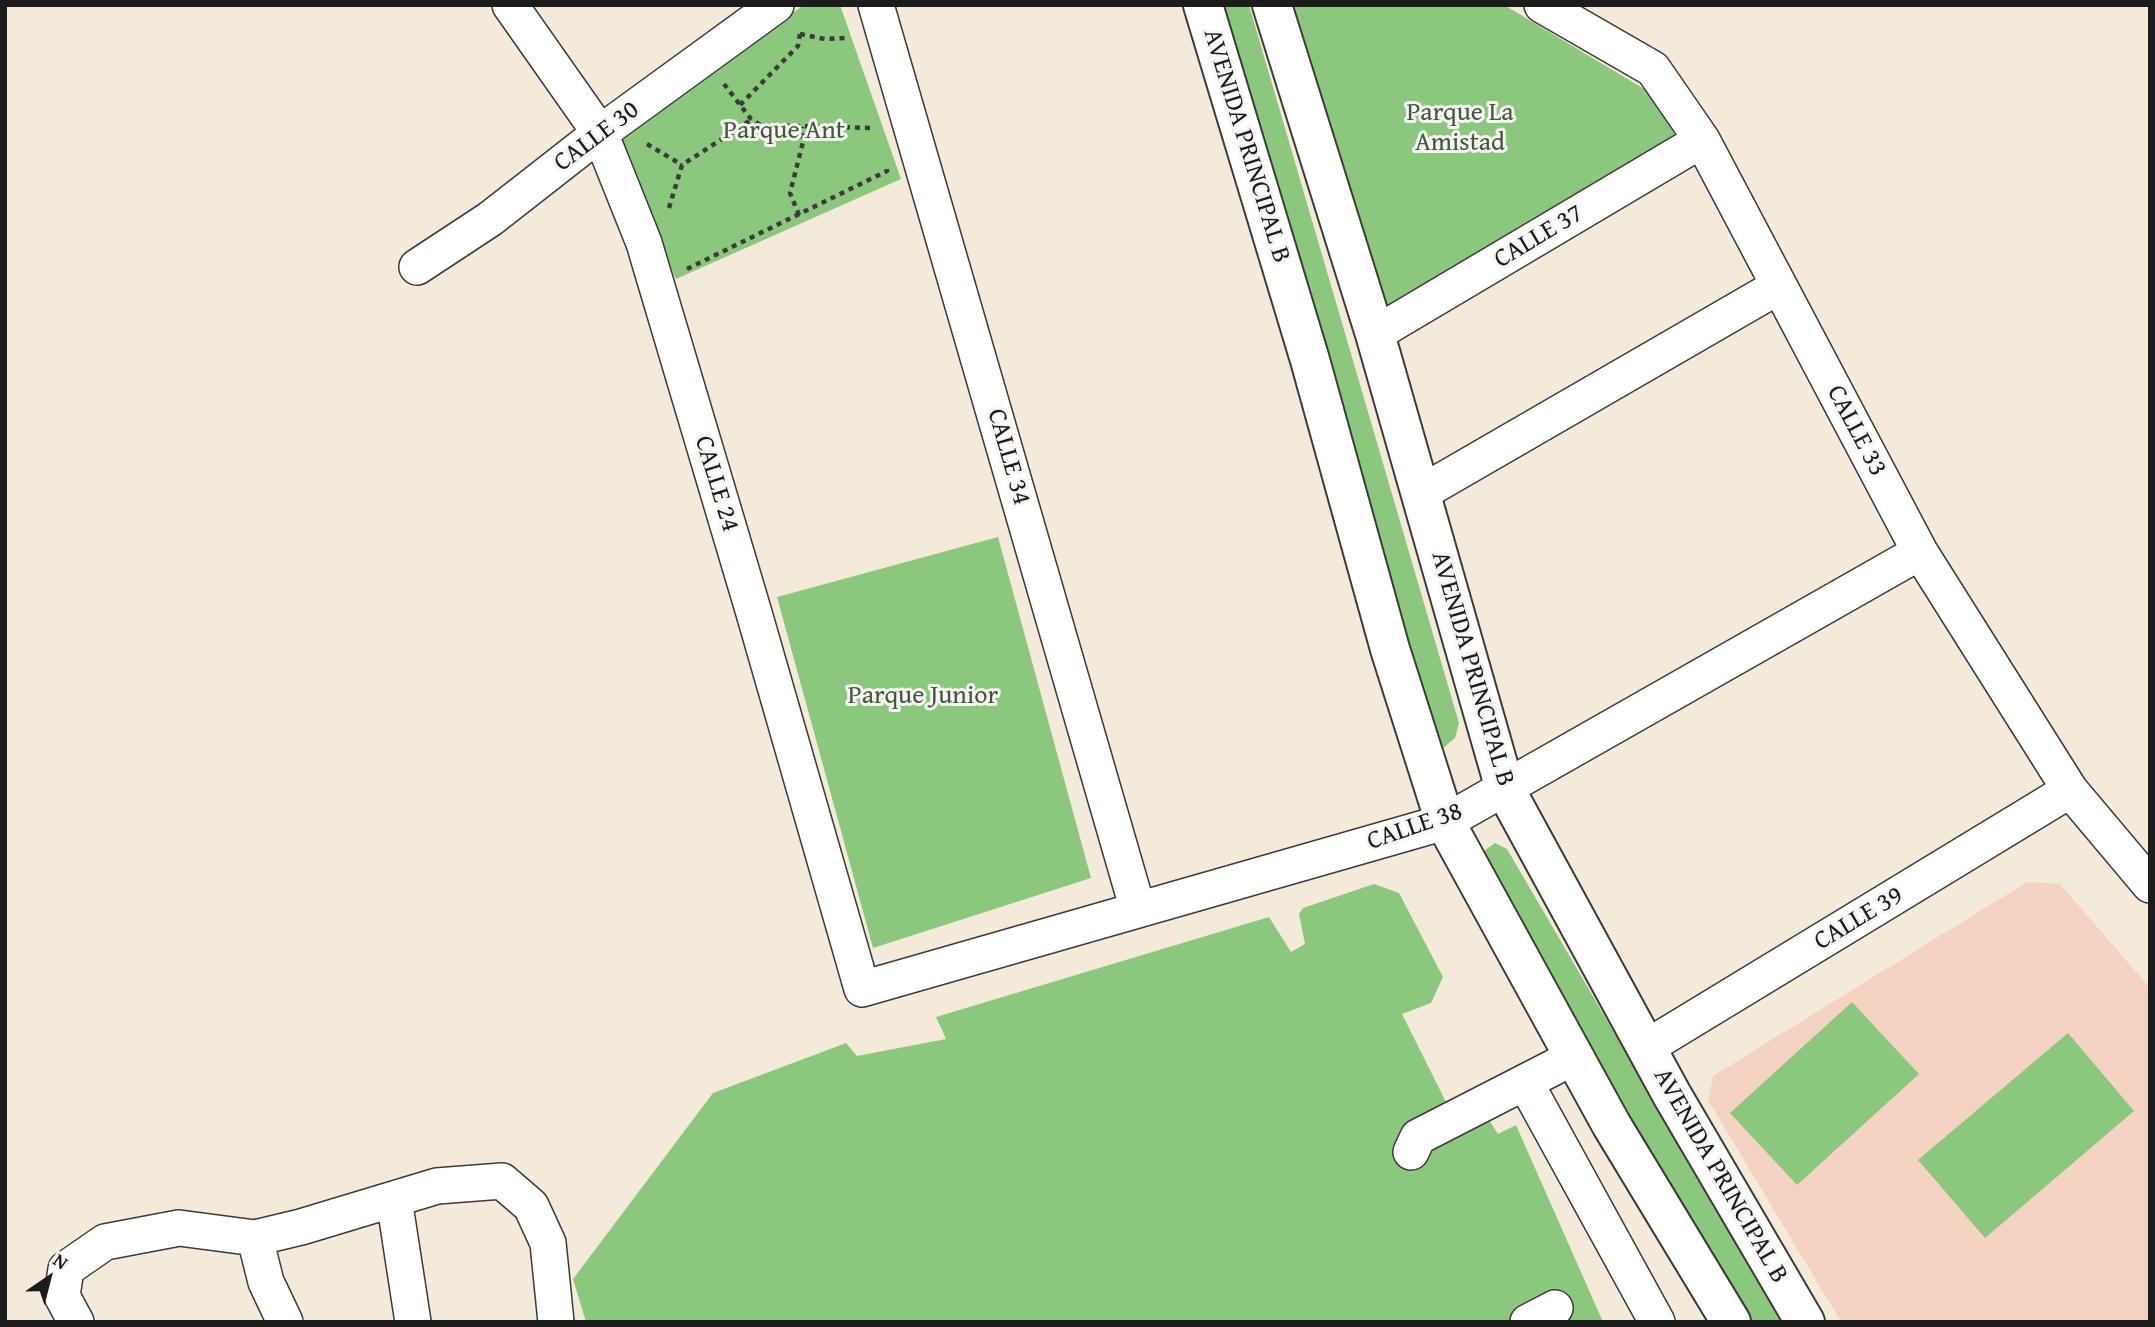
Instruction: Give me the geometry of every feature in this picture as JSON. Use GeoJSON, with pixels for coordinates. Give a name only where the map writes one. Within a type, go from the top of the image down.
{"type":"FeatureCollection","features":[{"type":"Feature","properties":{"kind":"main road","name":"AVENIDA PRINCIPAL B"},"geometry":{"type":"LineString","coordinates":[[1203,5],[1310,360],[1390,649],[1445,822],[1611,1124],[1731,1322]]}},
{"type":"Feature","properties":{"kind":"main road","name":"AVENIDA PRINCIPAL B"},"geometry":{"type":"LineString","coordinates":[[1272,5],[1375,334],[1505,789],[1672,1095],[1805,1322]]}},
{"type":"Feature","properties":{"kind":"street","name":"CALLE 24"},"geometry":{"type":"LineString","coordinates":[[510,5],[600,133],[644,243],[862,989]]}},
{"type":"Feature","properties":{"kind":"street","name":"CALLE 34"},"geometry":{"type":"LineString","coordinates":[[876,5],[1138,910]]}},
{"type":"Feature","properties":{"kind":"street","name":"CALLE 33"},"geometry":{"type":"LineString","coordinates":[[1542,5],[1653,69],[1702,140],[1920,552],[2070,790],[2150,885]]}},
{"type":"Feature","properties":{"kind":"street","name":"CALLE 30"},"geometry":{"type":"LineString","coordinates":[[417,267],[490,219],[600,133],[784,18]]}},
{"type":"Feature","properties":{"kind":"street","name":"CALLE 37"},"geometry":{"type":"LineString","coordinates":[[1375,334],[1702,140]]}},
{"type":"Feature","properties":{"kind":"street"},"geometry":{"type":"LineString","coordinates":[[1421,494],[1779,286]]}},
{"type":"Feature","properties":{"kind":"street","name":"CALLE 38"},"geometry":{"type":"LineString","coordinates":[[862,989],[1445,822],[1920,552]]}},
{"type":"Feature","properties":{"kind":"street","name":"CALLE 39"},"geometry":{"type":"LineString","coordinates":[[1647,1047],[2070,790]]}},
{"type":"Feature","properties":{"kind":"street"},"geometry":{"type":"LineString","coordinates":[[1411,1152],[1418,1137],[1574,1057]]}},
{"type":"Feature","properties":{"kind":"street"},"geometry":{"type":"LineString","coordinates":[[1525,1082],[1657,1322]]}},
{"type":"Feature","properties":{"kind":"street"},"geometry":{"type":"LineString","coordinates":[[76,1322],[62,1296],[66,1269],[105,1242],[179,1228],[255,1238],[437,1186],[502,1181],[531,1206],[548,1243],[556,1322]]}},
{"type":"Feature","properties":{"kind":"street"},"geometry":{"type":"LineString","coordinates":[[394,1199],[413,1322]]}},
{"type":"Feature","properties":{"kind":"street"},"geometry":{"type":"LineString","coordinates":[[255,1238],[265,1282],[285,1322]]}},
{"type":"Feature","properties":{"kind":"path"},"geometry":{"type":"LineString","coordinates":[[784,18],[800,34],[825,39],[846,38]]}},
{"type":"Feature","properties":{"kind":"path"},"geometry":{"type":"LineString","coordinates":[[843,27],[850,51]]}},
{"type":"Feature","properties":{"kind":"path"},"geometry":{"type":"LineString","coordinates":[[740,105],[798,46],[800,34]]}},
{"type":"Feature","properties":{"kind":"path"},"geometry":{"type":"LineString","coordinates":[[718,75],[751,119],[760,125],[874,128]]}},
{"type":"Feature","properties":{"kind":"path"},"geometry":{"type":"LineString","coordinates":[[870,115],[877,139]]}},
{"type":"Feature","properties":{"kind":"path"},"geometry":{"type":"LineString","coordinates":[[666,219],[682,165],[751,119]]}},
{"type":"Feature","properties":{"kind":"path"},"geometry":{"type":"LineString","coordinates":[[799,215],[790,193],[803,142],[802,127]]}},
{"type":"Feature","properties":{"kind":"path"},"geometry":{"type":"LineString","coordinates":[[640,141],[682,165]]}},
{"type":"Feature","properties":{"kind":"path"},"geometry":{"type":"LineString","coordinates":[[688,270],[887,171],[884,160]]}},
{"type":"Feature","properties":{"kind":"shaded area"},"geometry":{"type":"Polygon","coordinates":[[[2027,882],[2060,884],[2150,988],[2150,1322],[1841,1322],[1708,1100],[1713,1076],[2027,882]]]}},
{"type":"Feature","properties":{"kind":"green space","name":"Parque Ant"},"geometry":{"type":"Polygon","coordinates":[[[804,5],[840,5],[901,179],[676,279],[608,142],[804,5]]]}},
{"type":"Feature","properties":{"kind":"green space"},"geometry":{"type":"Polygon","coordinates":[[[1212,5],[1249,5],[1459,723],[1455,738],[1442,749],[1430,746],[1212,5]]]}},
{"type":"Feature","properties":{"kind":"green space","name":"Parque La Amistad"},"geometry":{"type":"Polygon","coordinates":[[[1294,5],[1504,5],[1651,93],[1679,142],[1388,313],[1294,5]]]}},
{"type":"Feature","properties":{"kind":"green space","name":"Parque Junior"},"geometry":{"type":"Polygon","coordinates":[[[998,537],[1091,878],[873,948],[777,597],[998,537]]]}},
{"type":"Feature","properties":{"kind":"green space"},"geometry":{"type":"Polygon","coordinates":[[[1495,843],[1507,849],[1783,1322],[1741,1322],[1481,853],[1495,843]]]}},
{"type":"Feature","properties":{"kind":"green space"},"geometry":{"type":"Polygon","coordinates":[[[1374,884],[1399,893],[1443,977],[1431,1003],[1402,1014],[1448,1106],[1474,1097],[1498,1134],[1516,1125],[1603,1322],[586,1322],[573,1279],[713,1093],[846,1043],[857,1056],[946,1039],[936,1017],[1269,917],[1291,952],[1305,944],[1299,914],[1303,908],[1374,884]]]}},
{"type":"Feature","properties":{"kind":"green space"},"geometry":{"type":"Polygon","coordinates":[[[1852,1002],[1919,1074],[1797,1185],[1730,1113],[1852,1002]]]}},
{"type":"Feature","properties":{"kind":"green space"},"geometry":{"type":"Polygon","coordinates":[[[2068,1033],[2134,1111],[1985,1238],[1918,1160],[2068,1033]]]}}]}
